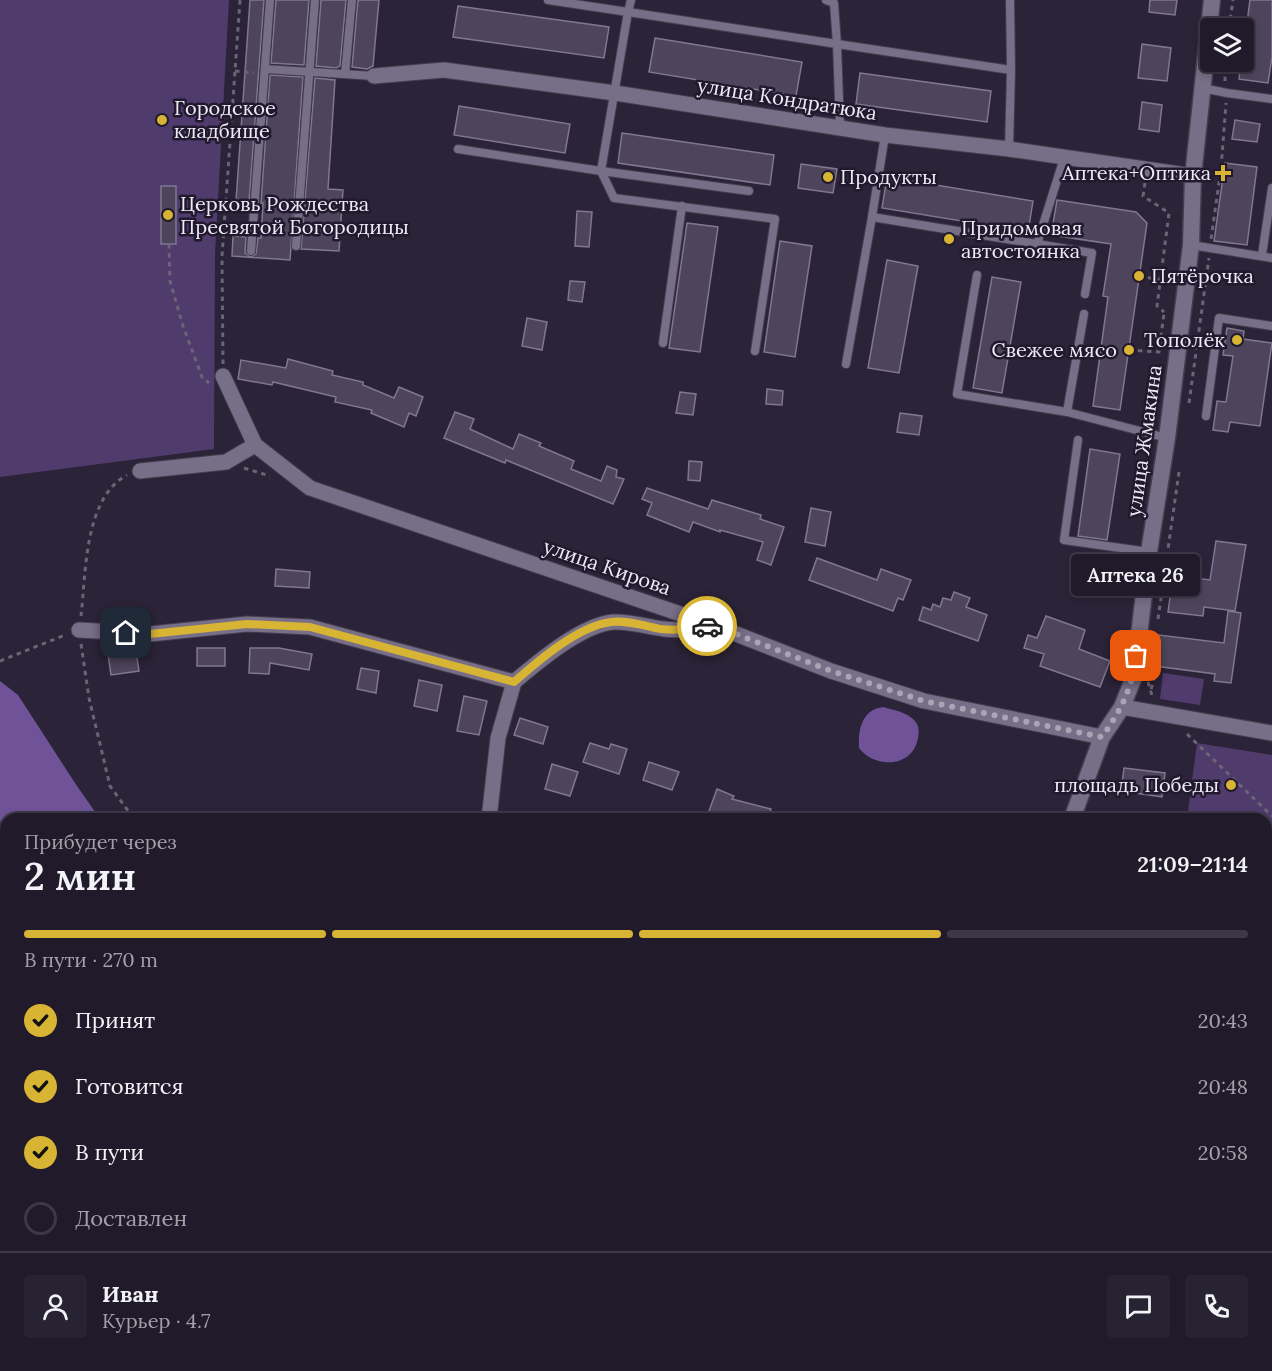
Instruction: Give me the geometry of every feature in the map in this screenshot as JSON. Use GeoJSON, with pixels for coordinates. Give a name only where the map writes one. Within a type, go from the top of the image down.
{"type":"FeatureCollection","features":[{"type":"Feature","properties":{"kind":"street","name":"улица Жмакина"},"geometry":{"type":"LineString","coordinates":[[1122,707],[1134,677],[1149,552],[1167,438],[1191,245],[1193,176],[1212,0]]}},
{"type":"Feature","properties":{"kind":"street","name":"улица Кондратюка"},"geometry":{"type":"LineString","coordinates":[[374,76],[444,70],[615,93],[885,135],[1009,149],[1193,176]]}},
{"type":"Feature","properties":{"kind":"street","name":"улица Кирова"},"geometry":{"type":"LineString","coordinates":[[217,380],[255,445],[310,488],[713,625],[831,671],[924,701],[1102,737]]}},
{"type":"Feature","properties":{"kind":"street"},"geometry":{"type":"LineString","coordinates":[[140,471],[226,462],[255,445]]}},
{"type":"Feature","properties":{"kind":"street"},"geometry":{"type":"LineString","coordinates":[[490,813],[498,738],[514,682],[547,654],[597,626],[612,622],[689,630],[713,625]]}},
{"type":"Feature","properties":{"kind":"street"},"geometry":{"type":"LineString","coordinates":[[79,630],[150,634],[247,624],[310,627],[514,682]]}},
{"type":"Feature","properties":{"kind":"street"},"geometry":{"type":"LineString","coordinates":[[1073,813],[1102,737],[1122,707],[1272,733]]}},
{"type":"Feature","properties":{"kind":"lane"},"geometry":{"type":"LineString","coordinates":[[251,251],[270,0]]}},
{"type":"Feature","properties":{"kind":"lane"},"geometry":{"type":"LineString","coordinates":[[296,246],[315,0]]}},
{"type":"Feature","properties":{"kind":"lane"},"geometry":{"type":"LineString","coordinates":[[345,74],[352,0]]}},
{"type":"Feature","properties":{"kind":"lane"},"geometry":{"type":"LineString","coordinates":[[548,0],[1011,70]]}},
{"type":"Feature","properties":{"kind":"lane"},"geometry":{"type":"LineString","coordinates":[[631,0],[601,171],[614,198],[775,219],[755,351]]}},
{"type":"Feature","properties":{"kind":"lane"},"geometry":{"type":"LineString","coordinates":[[1009,149],[1010,0]]}},
{"type":"Feature","properties":{"kind":"lane"},"geometry":{"type":"LineString","coordinates":[[831,1],[837,44],[840,128]]}},
{"type":"Feature","properties":{"kind":"lane"},"geometry":{"type":"LineString","coordinates":[[265,71],[374,76]]}},
{"type":"Feature","properties":{"kind":"lane"},"geometry":{"type":"LineString","coordinates":[[1202,88],[1272,99]]}},
{"type":"Feature","properties":{"kind":"lane"},"geometry":{"type":"LineString","coordinates":[[846,364],[885,135]]}},
{"type":"Feature","properties":{"kind":"lane"},"geometry":{"type":"LineString","coordinates":[[458,148],[601,171],[749,191]]}},
{"type":"Feature","properties":{"kind":"lane"},"geometry":{"type":"LineString","coordinates":[[1037,244],[1064,158]]}},
{"type":"Feature","properties":{"kind":"lane"},"geometry":{"type":"LineString","coordinates":[[1262,255],[1272,188]]}},
{"type":"Feature","properties":{"kind":"lane"},"geometry":{"type":"LineString","coordinates":[[663,343],[682,206]]}},
{"type":"Feature","properties":{"kind":"lane"},"geometry":{"type":"LineString","coordinates":[[872,217],[1092,253],[1085,294]]}},
{"type":"Feature","properties":{"kind":"lane"},"geometry":{"type":"LineString","coordinates":[[1191,245],[1272,258]]}},
{"type":"Feature","properties":{"kind":"lane"},"geometry":{"type":"LineString","coordinates":[[977,275],[957,394],[1067,412],[1167,438]]}},
{"type":"Feature","properties":{"kind":"lane"},"geometry":{"type":"LineString","coordinates":[[1067,412],[1084,314]]}},
{"type":"Feature","properties":{"kind":"lane"},"geometry":{"type":"LineString","coordinates":[[1206,416],[1219,318],[1272,326]]}},
{"type":"Feature","properties":{"kind":"lane"},"geometry":{"type":"LineString","coordinates":[[1078,440],[1064,540],[1149,552]]}},
{"type":"Feature","properties":{"kind":"path"},"geometry":{"type":"LineString","coordinates":[[169,244],[170,280],[183,326],[202,377],[217,380],[222,256],[240,0]]}},
{"type":"Feature","properties":{"kind":"path"},"geometry":{"type":"LineString","coordinates":[[1230,18],[1233,0]]}},
{"type":"Feature","properties":{"kind":"path"},"geometry":{"type":"LineString","coordinates":[[235,72],[265,71]]}},
{"type":"Feature","properties":{"kind":"path"},"geometry":{"type":"LineString","coordinates":[[1188,410],[1221,168],[1227,93],[1224,72]]}},
{"type":"Feature","properties":{"kind":"path"},"geometry":{"type":"LineString","coordinates":[[1221,168],[1223,173]]}},
{"type":"Feature","properties":{"kind":"path"},"geometry":{"type":"LineString","coordinates":[[1146,170],[1143,196],[1170,213],[1157,306],[1164,312]]}},
{"type":"Feature","properties":{"kind":"path"},"geometry":{"type":"LineString","coordinates":[[1139,276],[1161,280]]}},
{"type":"Feature","properties":{"kind":"path"},"geometry":{"type":"LineString","coordinates":[[1155,626],[1159,617],[1180,468]]}},
{"type":"Feature","properties":{"kind":"path"},"geometry":{"type":"LineString","coordinates":[[0,661],[79,630]]}},
{"type":"Feature","properties":{"kind":"path"},"geometry":{"type":"LineString","coordinates":[[1150,690],[1157,670],[1161,667]]}},
{"type":"Feature","properties":{"kind":"path"},"geometry":{"type":"LineString","coordinates":[[1145,674],[1155,702],[1269,813]]}},
{"type":"Feature","properties":{"kind":"shaded area"},"geometry":{"type":"Polygon","coordinates":[[[0,0],[229,0],[215,254],[214,449],[0,477],[0,0]]]}},
{"type":"Feature","properties":{"kind":"shaded area"},"geometry":{"type":"Polygon","coordinates":[[[1163,673],[1204,679],[1200,705],[1160,699],[1163,673]]]}},
{"type":"Feature","properties":{"kind":"shaded area"},"geometry":{"type":"Polygon","coordinates":[[[0,681],[18,695],[96,813],[0,813],[0,681]]]}},
{"type":"Feature","properties":{"kind":"shaded area"},"geometry":{"type":"Polygon","coordinates":[[[883,707],[907,715],[918,726],[915,748],[901,760],[883,762],[874,760],[859,748],[859,734],[866,716],[883,707]]]}},
{"type":"Feature","properties":{"kind":"shaded area","name":"площадь Победы"},"geometry":{"type":"Polygon","coordinates":[[[1197,743],[1272,755],[1272,813],[1188,813],[1197,743]]]}},
{"type":"Feature","properties":{"kind":"building"},"geometry":{"type":"Polygon","coordinates":[[[250,0],[264,0],[249,202],[236,201],[250,0]]]}},
{"type":"Feature","properties":{"kind":"building"},"geometry":{"type":"Polygon","coordinates":[[[276,0],[309,0],[304,65],[271,63],[276,0]]]}},
{"type":"Feature","properties":{"kind":"building"},"geometry":{"type":"Polygon","coordinates":[[[321,0],[346,0],[340,66],[336,68],[316,66],[321,0]]]}},
{"type":"Feature","properties":{"kind":"building"},"geometry":{"type":"Polygon","coordinates":[[[358,0],[379,0],[373,66],[367,69],[352,67],[358,0]]]}},
{"type":"Feature","properties":{"kind":"building"},"geometry":{"type":"Polygon","coordinates":[[[1150,0],[1177,0],[1175,15],[1149,12],[1150,0]]]}},
{"type":"Feature","properties":{"kind":"building"},"geometry":{"type":"Polygon","coordinates":[[[1250,0],[1272,0],[1272,57],[1268,83],[1239,79],[1240,72],[1254,72],[1254,18],[1248,18],[1250,0]]]}},
{"type":"Feature","properties":{"kind":"building"},"geometry":{"type":"Polygon","coordinates":[[[458,6],[609,27],[604,58],[453,37],[458,6]]]}},
{"type":"Feature","properties":{"kind":"building"},"geometry":{"type":"Polygon","coordinates":[[[655,38],[802,62],[796,96],[649,72],[655,38]]]}},
{"type":"Feature","properties":{"kind":"building"},"geometry":{"type":"Polygon","coordinates":[[[1142,44],[1171,48],[1167,81],[1138,78],[1142,44]]]}},
{"type":"Feature","properties":{"kind":"building"},"geometry":{"type":"Polygon","coordinates":[[[860,73],[991,91],[987,122],[856,104],[860,73]]]}},
{"type":"Feature","properties":{"kind":"building"},"geometry":{"type":"Polygon","coordinates":[[[270,75],[303,77],[290,260],[232,256],[233,236],[246,237],[245,253],[251,257],[256,254],[258,238],[261,238],[263,203],[261,203],[270,75]]]}},
{"type":"Feature","properties":{"kind":"building"},"geometry":{"type":"Polygon","coordinates":[[[315,78],[335,80],[328,189],[343,190],[339,251],[301,249],[315,78]]]}},
{"type":"Feature","properties":{"kind":"building"},"geometry":{"type":"Polygon","coordinates":[[[1142,102],[1162,105],[1159,132],[1139,129],[1142,102]]]}},
{"type":"Feature","properties":{"kind":"building"},"geometry":{"type":"Polygon","coordinates":[[[459,106],[570,124],[565,153],[454,135],[459,106]]]}},
{"type":"Feature","properties":{"kind":"building"},"geometry":{"type":"Polygon","coordinates":[[[1235,120],[1260,124],[1257,142],[1232,139],[1235,120]]]}},
{"type":"Feature","properties":{"kind":"building"},"geometry":{"type":"Polygon","coordinates":[[[622,133],[774,155],[770,185],[618,163],[622,133]]]}},
{"type":"Feature","properties":{"kind":"building"},"geometry":{"type":"Polygon","coordinates":[[[1225,163],[1257,167],[1247,245],[1214,241],[1225,163]]]}},
{"type":"Feature","properties":{"kind":"building"},"geometry":{"type":"Polygon","coordinates":[[[801,164],[837,169],[833,193],[798,188],[801,164]]]}},
{"type":"Feature","properties":{"kind":"building"},"geometry":{"type":"Polygon","coordinates":[[[887,177],[1033,201],[1028,232],[882,208],[887,177]]]}},
{"type":"Feature","properties":{"kind":"building","name":"Церковь Рождества Пресвятой Богородицы"},"geometry":{"type":"Polygon","coordinates":[[[161,186],[176,186],[176,244],[161,244],[161,186]]]}},
{"type":"Feature","properties":{"kind":"building"},"geometry":{"type":"Polygon","coordinates":[[[1057,200],[1136,212],[1147,223],[1120,410],[1093,406],[1108,297],[1103,296],[1111,244],[1051,235],[1057,200]]]}},
{"type":"Feature","properties":{"kind":"building"},"geometry":{"type":"Polygon","coordinates":[[[577,211],[592,212],[589,247],[575,246],[577,211]]]}},
{"type":"Feature","properties":{"kind":"building"},"geometry":{"type":"Polygon","coordinates":[[[687,223],[718,227],[700,352],[669,348],[687,223]]]}},
{"type":"Feature","properties":{"kind":"building"},"geometry":{"type":"Polygon","coordinates":[[[780,241],[812,246],[795,357],[764,352],[780,241]]]}},
{"type":"Feature","properties":{"kind":"building"},"geometry":{"type":"Polygon","coordinates":[[[887,260],[918,266],[899,373],[868,368],[887,260]]]}},
{"type":"Feature","properties":{"kind":"building"},"geometry":{"type":"Polygon","coordinates":[[[992,277],[1021,282],[1002,393],[973,388],[992,277]]]}},
{"type":"Feature","properties":{"kind":"building"},"geometry":{"type":"Polygon","coordinates":[[[570,281],[585,282],[582,302],[568,300],[570,281]]]}},
{"type":"Feature","properties":{"kind":"building"},"geometry":{"type":"Polygon","coordinates":[[[527,318],[547,322],[542,350],[522,346],[527,318]]]}},
{"type":"Feature","properties":{"kind":"building"},"geometry":{"type":"Polygon","coordinates":[[[1227,328],[1244,331],[1243,339],[1272,343],[1260,426],[1230,422],[1228,432],[1213,430],[1217,401],[1226,402],[1233,356],[1223,355],[1227,328]]]}},
{"type":"Feature","properties":{"kind":"building"},"geometry":{"type":"Polygon","coordinates":[[[288,359],[333,371],[332,375],[363,382],[363,385],[394,398],[399,387],[423,397],[416,416],[409,413],[404,427],[371,413],[372,410],[335,402],[336,397],[273,382],[272,385],[238,379],[241,360],[286,368],[288,359]]]}},
{"type":"Feature","properties":{"kind":"building"},"geometry":{"type":"Polygon","coordinates":[[[767,389],[783,391],[782,405],[766,404],[767,389]]]}},
{"type":"Feature","properties":{"kind":"building"},"geometry":{"type":"Polygon","coordinates":[[[680,392],[696,394],[693,415],[676,413],[680,392]]]}},
{"type":"Feature","properties":{"kind":"building"},"geometry":{"type":"Polygon","coordinates":[[[455,412],[474,419],[470,429],[513,449],[519,434],[541,443],[539,446],[574,461],[571,469],[601,481],[607,466],[617,470],[616,477],[624,479],[613,504],[506,460],[505,463],[444,438],[455,412]]]}},
{"type":"Feature","properties":{"kind":"building"},"geometry":{"type":"Polygon","coordinates":[[[900,413],[922,416],[919,435],[897,432],[900,413]]]}},
{"type":"Feature","properties":{"kind":"building"},"geometry":{"type":"Polygon","coordinates":[[[1090,449],[1120,454],[1107,540],[1078,536],[1090,449]]]}},
{"type":"Feature","properties":{"kind":"building"},"geometry":{"type":"Polygon","coordinates":[[[689,461],[702,462],[700,481],[688,480],[689,461]]]}},
{"type":"Feature","properties":{"kind":"building"},"geometry":{"type":"Polygon","coordinates":[[[647,488],[708,509],[712,500],[761,515],[760,519],[784,527],[771,565],[757,560],[763,542],[720,530],[720,532],[693,522],[689,532],[647,515],[652,503],[642,499],[647,488]]]}},
{"type":"Feature","properties":{"kind":"building"},"geometry":{"type":"Polygon","coordinates":[[[811,508],[831,512],[825,546],[805,542],[811,508]]]}},
{"type":"Feature","properties":{"kind":"building"},"geometry":{"type":"Polygon","coordinates":[[[1216,541],[1246,545],[1235,611],[1204,607],[1203,616],[1168,612],[1173,575],[1210,580],[1216,541]]]}},
{"type":"Feature","properties":{"kind":"building"},"geometry":{"type":"Polygon","coordinates":[[[817,558],[877,580],[881,569],[911,580],[903,600],[898,598],[893,611],[809,580],[817,558]]]}},
{"type":"Feature","properties":{"kind":"building"},"geometry":{"type":"Polygon","coordinates":[[[276,569],[310,572],[309,588],[275,586],[276,569]]]}},
{"type":"Feature","properties":{"kind":"building"},"geometry":{"type":"Polygon","coordinates":[[[954,592],[970,598],[966,607],[987,615],[978,641],[919,620],[923,607],[931,610],[933,604],[940,607],[943,598],[951,600],[954,592]]]}},
{"type":"Feature","properties":{"kind":"building"},"geometry":{"type":"Polygon","coordinates":[[[1228,611],[1241,613],[1231,683],[1214,681],[1215,674],[1155,666],[1159,635],[1224,643],[1228,611]]]}},
{"type":"Feature","properties":{"kind":"building"},"geometry":{"type":"Polygon","coordinates":[[[1046,616],[1085,630],[1079,649],[1110,661],[1100,687],[1040,666],[1044,654],[1024,648],[1028,635],[1037,638],[1046,616]]]}},
{"type":"Feature","properties":{"kind":"building"},"geometry":{"type":"Polygon","coordinates":[[[197,648],[225,648],[225,666],[197,666],[197,648]]]}},
{"type":"Feature","properties":{"kind":"building"},"geometry":{"type":"Polygon","coordinates":[[[250,648],[279,648],[312,654],[309,670],[270,663],[269,674],[249,673],[250,648]]]}},
{"type":"Feature","properties":{"kind":"building"},"geometry":{"type":"Polygon","coordinates":[[[136,651],[139,671],[111,675],[108,655],[136,651]]]}},
{"type":"Feature","properties":{"kind":"building"},"geometry":{"type":"Polygon","coordinates":[[[361,668],[379,671],[376,693],[357,689],[361,668]]]}},
{"type":"Feature","properties":{"kind":"building"},"geometry":{"type":"Polygon","coordinates":[[[419,680],[442,685],[437,711],[414,706],[419,680]]]}},
{"type":"Feature","properties":{"kind":"building"},"geometry":{"type":"Polygon","coordinates":[[[464,696],[487,701],[479,735],[457,731],[464,696]]]}},
{"type":"Feature","properties":{"kind":"building"},"geometry":{"type":"Polygon","coordinates":[[[520,718],[548,727],[543,744],[514,735],[520,718]]]}},
{"type":"Feature","properties":{"kind":"building"},"geometry":{"type":"Polygon","coordinates":[[[590,743],[609,749],[611,744],[627,749],[619,774],[583,762],[590,743]]]}},
{"type":"Feature","properties":{"kind":"building"},"geometry":{"type":"Polygon","coordinates":[[[649,762],[679,772],[672,790],[643,780],[649,762]]]}},
{"type":"Feature","properties":{"kind":"building"},"geometry":{"type":"Polygon","coordinates":[[[552,764],[578,772],[570,796],[545,789],[552,764]]]}},
{"type":"Feature","properties":{"kind":"building"},"geometry":{"type":"Polygon","coordinates":[[[1124,768],[1165,773],[1162,797],[1121,791],[1124,768]]]}},
{"type":"Feature","properties":{"kind":"building"},"geometry":{"type":"Polygon","coordinates":[[[717,789],[734,796],[732,799],[771,809],[770,813],[715,813],[709,811],[717,789]]]}},
{"type":"Feature","properties":{"kind":"way so far"},"geometry":{"type":"LineString","coordinates":[[707,626],[713,625],[831,671],[924,701],[1102,737],[1122,707],[1134,677],[1136,656]]}},
{"type":"Feature","properties":{"kind":"place","name":"Городское кладбище"},"geometry":{"type":"Point","coordinates":[162,120]}},
{"type":"Feature","properties":{"kind":"place","name":"Аптека+Оптика"},"geometry":{"type":"Point","coordinates":[1223,173]}},
{"type":"Feature","properties":{"kind":"place","name":"Продукты"},"geometry":{"type":"Point","coordinates":[828,177]}},
{"type":"Feature","properties":{"kind":"place","name":"Церковь Рождества Пресвятой Богородицы"},"geometry":{"type":"Point","coordinates":[168,215]}},
{"type":"Feature","properties":{"kind":"place","name":"Придомовая автостоянка"},"geometry":{"type":"Point","coordinates":[949,239]}},
{"type":"Feature","properties":{"kind":"place","name":"Пятёрочка"},"geometry":{"type":"Point","coordinates":[1139,276]}},
{"type":"Feature","properties":{"kind":"place","name":"Тополёк"},"geometry":{"type":"Point","coordinates":[1237,340]}},
{"type":"Feature","properties":{"kind":"place","name":"Свежее мясо"},"geometry":{"type":"Point","coordinates":[1129,350]}},
{"type":"Feature","properties":{"kind":"place","name":"Аптека 26"},"geometry":{"type":"Point","coordinates":[1136,656]}},
{"type":"Feature","properties":{"kind":"place","name":"площадь Победы"},"geometry":{"type":"Point","coordinates":[1231,785]}},
{"type":"Feature","properties":{"kind":"route"},"geometry":{"type":"LineString","coordinates":[[126,633],[150,634],[247,624],[310,627],[514,682],[547,654],[597,626],[612,622],[689,630],[707,626]]}}]}
